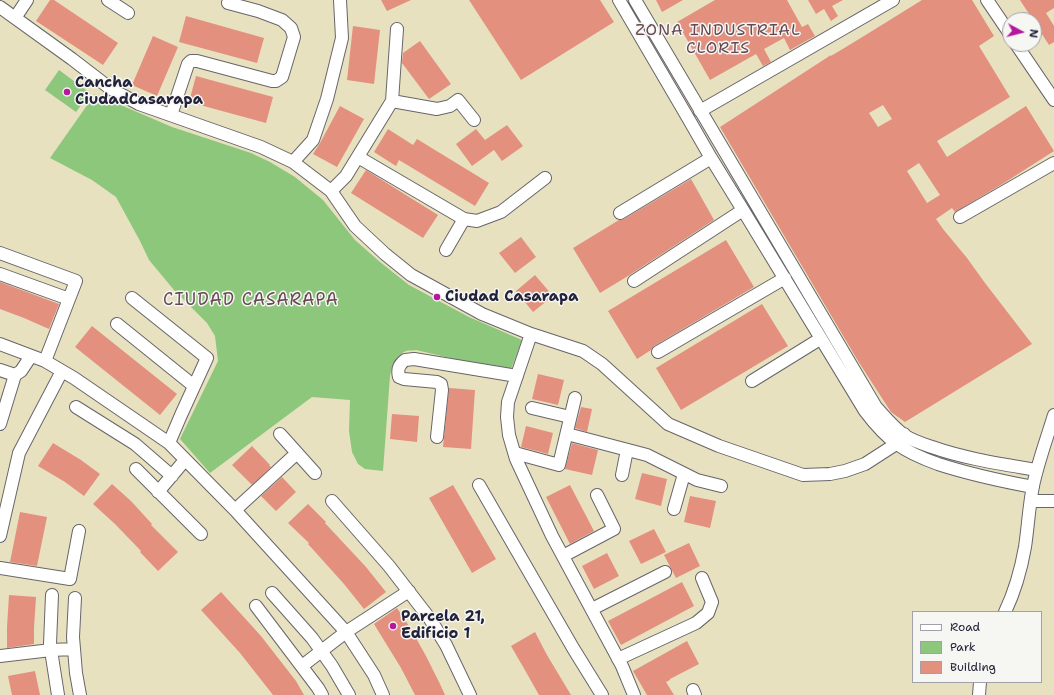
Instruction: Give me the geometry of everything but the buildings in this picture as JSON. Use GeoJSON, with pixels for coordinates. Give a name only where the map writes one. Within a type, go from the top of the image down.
{"type":"FeatureCollection","features":[{"type":"Feature","properties":{"kind":"street"},"geometry":{"type":"LineString","coordinates":[[15,18],[27,0]]}},
{"type":"Feature","properties":{"kind":"street"},"geometry":{"type":"LineString","coordinates":[[108,0],[128,13]]}},
{"type":"Feature","properties":{"kind":"street"},"geometry":{"type":"LineString","coordinates":[[293,162],[313,140],[327,99],[342,38],[340,0]]}},
{"type":"Feature","properties":{"kind":"street"},"geometry":{"type":"LineString","coordinates":[[619,0],[711,158],[785,278],[864,412],[875,424],[900,439],[927,460],[979,476],[1033,487]]}},
{"type":"Feature","properties":{"kind":"street"},"geometry":{"type":"LineString","coordinates":[[634,0],[876,407],[888,420],[900,439]]}},
{"type":"Feature","properties":{"kind":"street"},"geometry":{"type":"LineString","coordinates":[[700,111],[893,0]]}},
{"type":"Feature","properties":{"kind":"street"},"geometry":{"type":"LineString","coordinates":[[987,0],[1002,22]]}},
{"type":"Feature","properties":{"kind":"street"},"geometry":{"type":"LineString","coordinates":[[171,115],[188,64],[191,61],[197,60],[272,81],[276,81],[282,77],[294,37],[291,28],[282,20],[258,11],[228,3]]}},
{"type":"Feature","properties":{"kind":"street"},"geometry":{"type":"LineString","coordinates":[[0,7],[111,89],[139,104],[261,147],[293,162],[331,191],[355,226],[385,254],[411,275],[482,314],[531,334],[583,351],[602,364],[668,424],[719,446],[803,475],[830,474],[845,471],[865,464],[900,439],[916,441],[946,452],[975,459],[1037,470]]}},
{"type":"Feature","properties":{"kind":"street"},"geometry":{"type":"LineString","coordinates":[[331,191],[346,176],[392,101],[397,30]]}},
{"type":"Feature","properties":{"kind":"street"},"geometry":{"type":"LineString","coordinates":[[1021,52],[1054,100]]}},
{"type":"Feature","properties":{"kind":"street"},"geometry":{"type":"LineString","coordinates":[[392,101],[437,109],[450,106],[458,100],[474,120]]}},
{"type":"Feature","properties":{"kind":"street"},"geometry":{"type":"LineString","coordinates":[[358,157],[464,219],[477,221],[501,212],[545,178]]}},
{"type":"Feature","properties":{"kind":"street"},"geometry":{"type":"LineString","coordinates":[[620,213],[711,158]]}},
{"type":"Feature","properties":{"kind":"street"},"geometry":{"type":"LineString","coordinates":[[960,217],[1054,163]]}},
{"type":"Feature","properties":{"kind":"street"},"geometry":{"type":"LineString","coordinates":[[634,281],[744,210]]}},
{"type":"Feature","properties":{"kind":"street"},"geometry":{"type":"LineString","coordinates":[[446,250],[464,219]]}},
{"type":"Feature","properties":{"kind":"street"},"geometry":{"type":"LineString","coordinates":[[0,253],[76,281],[44,361]]}},
{"type":"Feature","properties":{"kind":"street"},"geometry":{"type":"LineString","coordinates":[[0,274],[69,300]]}},
{"type":"Feature","properties":{"kind":"street"},"geometry":{"type":"LineString","coordinates":[[658,352],[785,278]]}},
{"type":"Feature","properties":{"kind":"street"},"geometry":{"type":"LineString","coordinates":[[132,298],[207,358],[169,443]]}},
{"type":"Feature","properties":{"kind":"street"},"geometry":{"type":"LineString","coordinates":[[117,324],[194,386]]}},
{"type":"Feature","properties":{"kind":"street"},"geometry":{"type":"LineString","coordinates":[[531,334],[508,402],[507,417],[509,435],[515,453],[552,536],[618,659],[634,695]]}},
{"type":"Feature","properties":{"kind":"street"},"geometry":{"type":"LineString","coordinates":[[752,381],[820,339]]}},
{"type":"Feature","properties":{"kind":"street"},"geometry":{"type":"LineString","coordinates":[[0,344],[44,361],[74,378],[169,443],[234,510],[346,632],[374,675],[383,695]]}},
{"type":"Feature","properties":{"kind":"street"},"geometry":{"type":"LineString","coordinates":[[0,370],[15,375],[21,372],[31,356]]}},
{"type":"Feature","properties":{"kind":"street"},"geometry":{"type":"LineString","coordinates":[[437,437],[442,390],[441,384],[437,382],[404,379],[399,377],[399,368],[405,360],[414,359],[517,376]]}},
{"type":"Feature","properties":{"kind":"street"},"geometry":{"type":"LineString","coordinates":[[0,536],[4,500],[19,453],[62,371]]}},
{"type":"Feature","properties":{"kind":"street"},"geometry":{"type":"LineString","coordinates":[[0,424],[15,375]]}},
{"type":"Feature","properties":{"kind":"street"},"geometry":{"type":"LineString","coordinates":[[515,453],[559,465],[575,398]]}},
{"type":"Feature","properties":{"kind":"street"},"geometry":{"type":"LineString","coordinates":[[76,407],[136,444],[172,476]]}},
{"type":"Feature","properties":{"kind":"street"},"geometry":{"type":"LineString","coordinates":[[532,408],[570,417]]}},
{"type":"Feature","properties":{"kind":"street"},"geometry":{"type":"LineString","coordinates":[[1005,611],[1015,589],[1021,566],[1033,487],[1054,415]]}},
{"type":"Feature","properties":{"kind":"street"},"geometry":{"type":"LineString","coordinates":[[280,434],[315,473]]}},
{"type":"Feature","properties":{"kind":"street"},"geometry":{"type":"LineString","coordinates":[[566,434],[647,455],[697,480],[721,486]]}},
{"type":"Feature","properties":{"kind":"street"},"geometry":{"type":"LineString","coordinates":[[622,475],[627,450]]}},
{"type":"Feature","properties":{"kind":"street"},"geometry":{"type":"LineString","coordinates":[[234,510],[297,453]]}},
{"type":"Feature","properties":{"kind":"street"},"geometry":{"type":"LineString","coordinates":[[158,492],[185,460]]}},
{"type":"Feature","properties":{"kind":"street"},"geometry":{"type":"LineString","coordinates":[[136,469],[201,534]]}},
{"type":"Feature","properties":{"kind":"street"},"geometry":{"type":"LineString","coordinates":[[674,509],[684,474]]}},
{"type":"Feature","properties":{"kind":"street"},"geometry":{"type":"LineString","coordinates":[[479,486],[602,695]]}},
{"type":"Feature","properties":{"kind":"street"},"geometry":{"type":"LineString","coordinates":[[563,556],[614,529],[597,495]]}},
{"type":"Feature","properties":{"kind":"street"},"geometry":{"type":"LineString","coordinates":[[332,501],[409,591],[430,619],[446,645],[470,695]]}},
{"type":"Feature","properties":{"kind":"street"},"geometry":{"type":"LineString","coordinates":[[1031,501],[1054,501]]}},
{"type":"Feature","properties":{"kind":"street"},"geometry":{"type":"LineString","coordinates":[[0,568],[70,580],[78,532]]}},
{"type":"Feature","properties":{"kind":"street"},"geometry":{"type":"LineString","coordinates":[[592,610],[664,572]]}},
{"type":"Feature","properties":{"kind":"street"},"geometry":{"type":"LineString","coordinates":[[618,659],[696,623],[708,613],[712,602],[702,578]]}},
{"type":"Feature","properties":{"kind":"street"},"geometry":{"type":"LineString","coordinates":[[302,666],[346,632],[409,591]]}},
{"type":"Feature","properties":{"kind":"street"},"geometry":{"type":"LineString","coordinates":[[272,593],[312,638],[332,666],[349,695]]}},
{"type":"Feature","properties":{"kind":"street"},"geometry":{"type":"LineString","coordinates":[[52,595],[50,644],[58,695]]}},
{"type":"Feature","properties":{"kind":"street"},"geometry":{"type":"LineString","coordinates":[[75,598],[73,637],[76,674],[80,695]]}},
{"type":"Feature","properties":{"kind":"street"},"geometry":{"type":"LineString","coordinates":[[256,606],[302,666],[322,695]]}},
{"type":"Feature","properties":{"kind":"street"},"geometry":{"type":"LineString","coordinates":[[0,656],[74,649]]}},
{"type":"Feature","properties":{"kind":"street"},"geometry":{"type":"LineString","coordinates":[[979,695],[980,683]]}},
{"type":"Feature","properties":{"kind":"green space","name":"Cancha CiudadCasarapa"},"geometry":{"type":"Polygon","coordinates":[[[59,70],[90,93],[76,112],[45,90],[59,70]]]}},
{"type":"Feature","properties":{"kind":"green space"},"geometry":{"type":"Polygon","coordinates":[[[95,94],[172,127],[251,153],[295,177],[323,200],[355,240],[409,285],[469,317],[522,340],[510,372],[416,350],[407,351],[400,355],[395,362],[390,376],[383,471],[365,469],[358,464],[352,452],[349,431],[350,400],[312,397],[210,473],[180,439],[218,361],[215,336],[207,323],[174,290],[149,260],[116,197],[92,180],[50,158],[95,94]]]}},
{"type":"Feature","properties":{"kind":"place","name":"Cancha CiudadCasarapa"},"geometry":{"type":"Point","coordinates":[67,92]}},
{"type":"Feature","properties":{"kind":"place","name":"Ciudad Casarapa"},"geometry":{"type":"Point","coordinates":[437,297]}},
{"type":"Feature","properties":{"kind":"place","name":"Parcela 21, Edificio 1"},"geometry":{"type":"Point","coordinates":[393,626]}},
{"type":"Feature","properties":{"kind":"district","name":"ZONA INDUSTRIAL CLORIS"},"geometry":{"type":"Point","coordinates":[718,40]}},
{"type":"Feature","properties":{"kind":"district","name":"CIUDAD CASARAPA"},"geometry":{"type":"Point","coordinates":[251,301]}}]}
